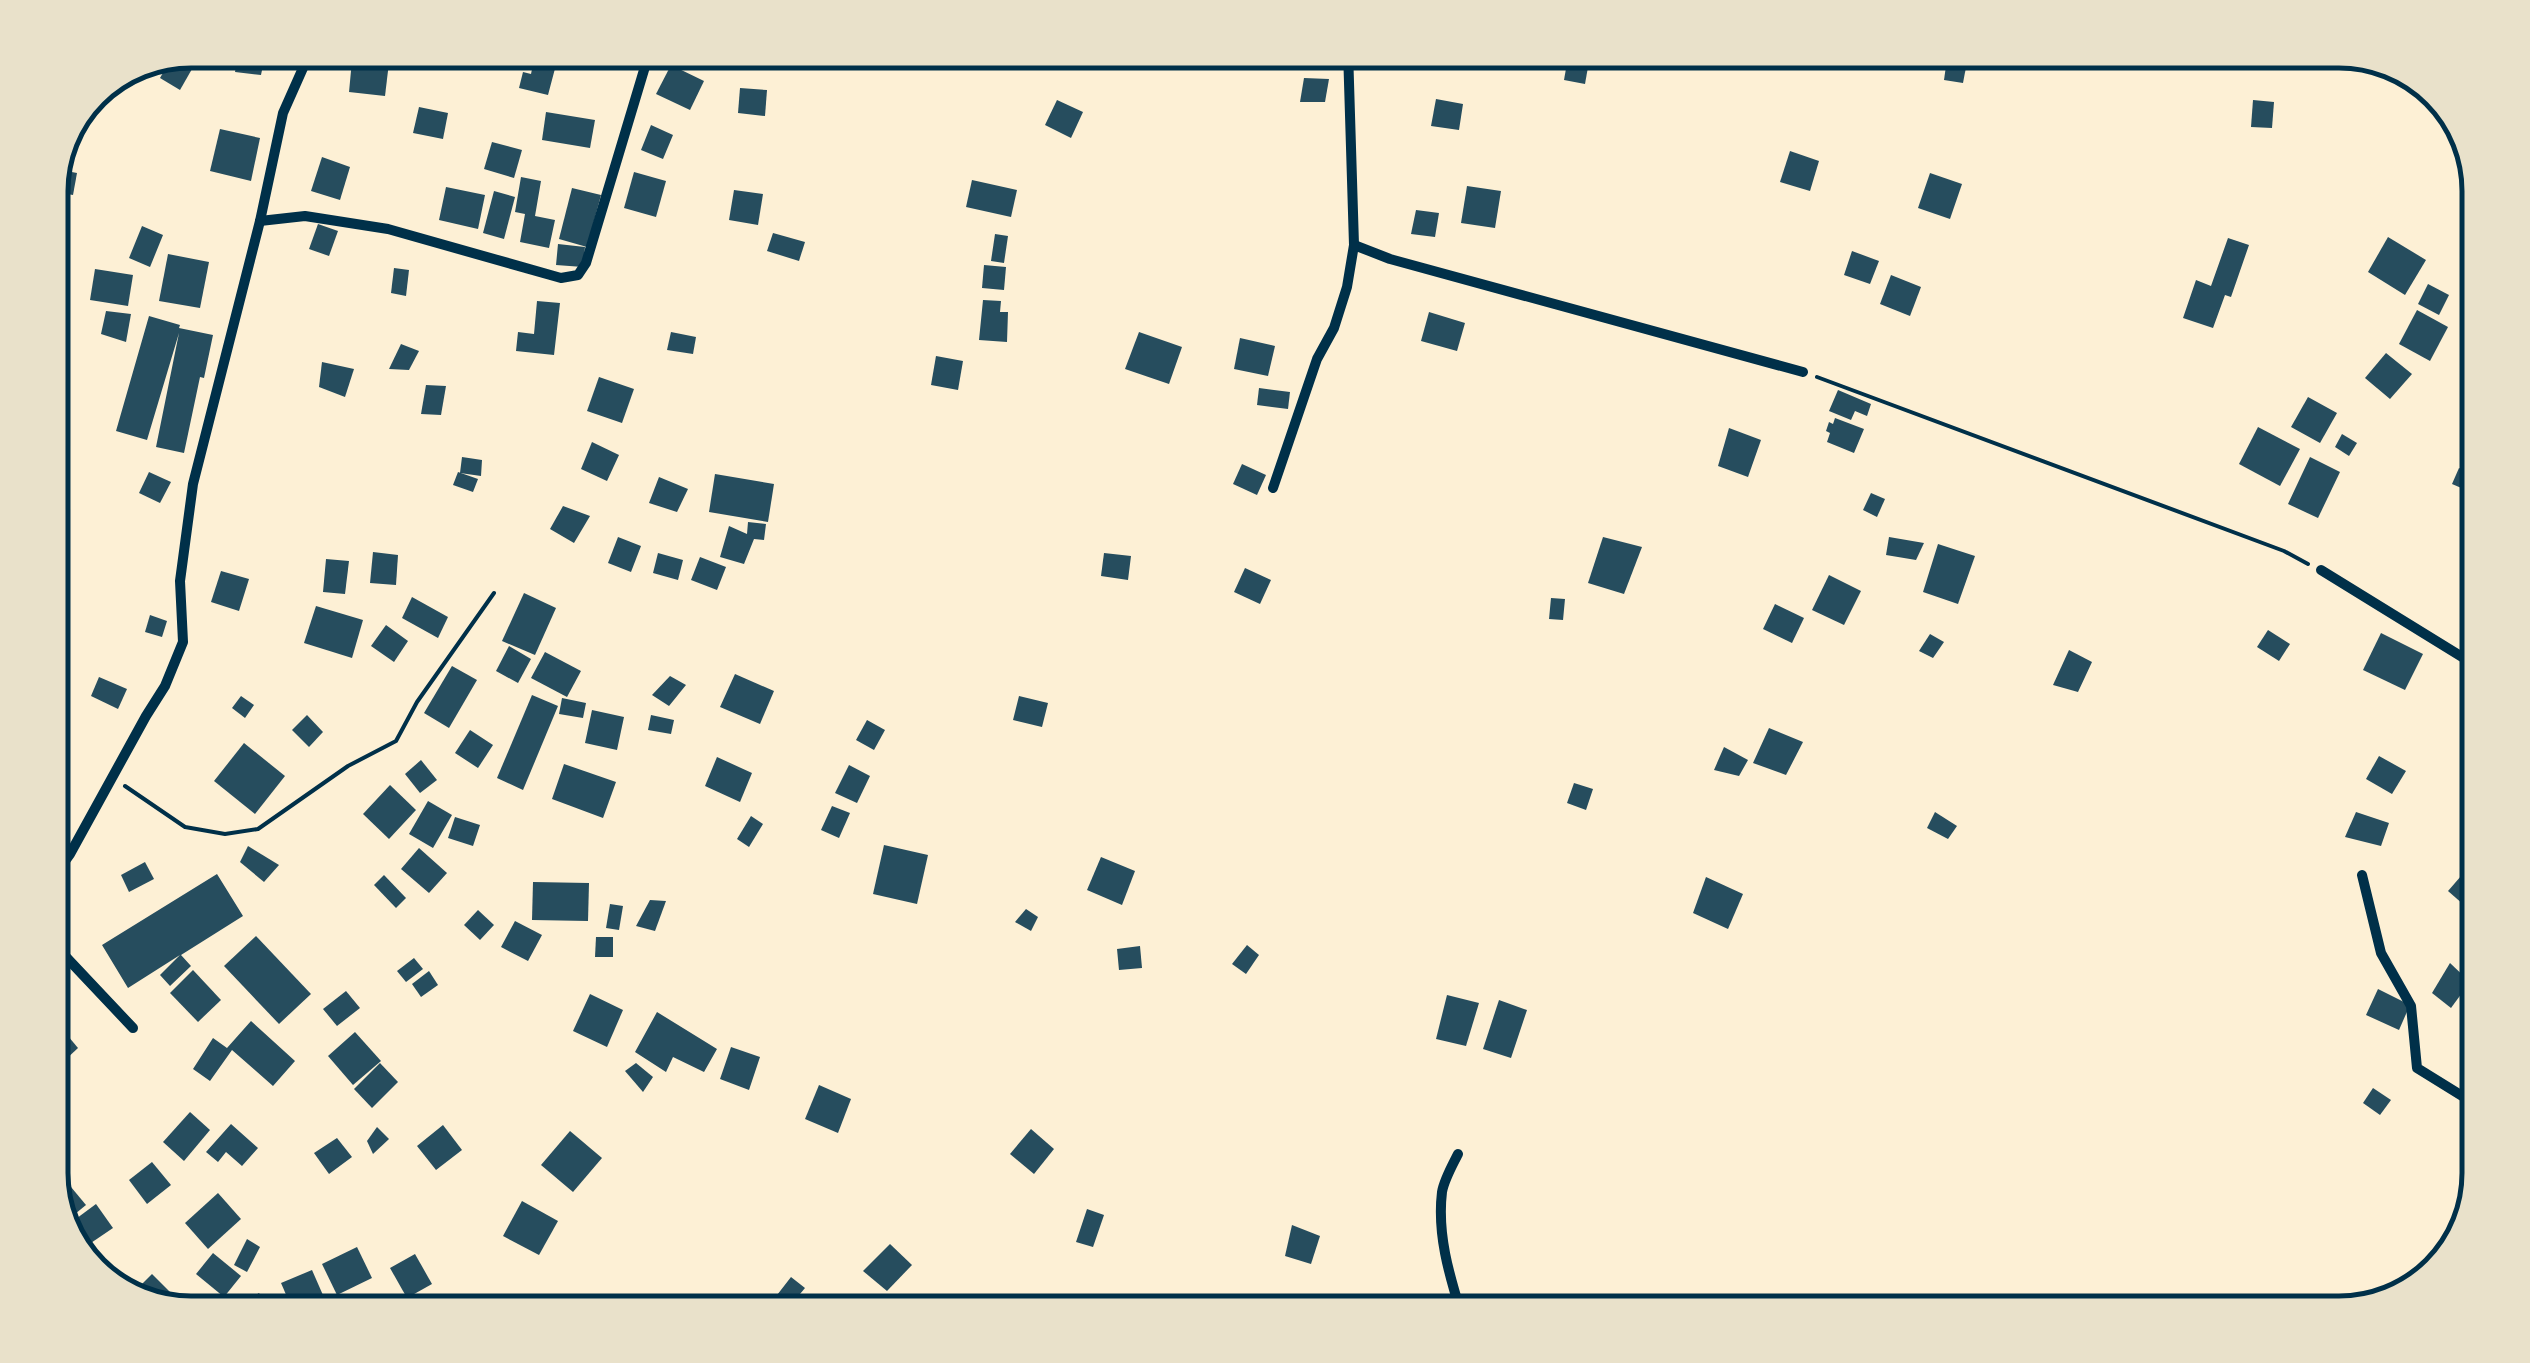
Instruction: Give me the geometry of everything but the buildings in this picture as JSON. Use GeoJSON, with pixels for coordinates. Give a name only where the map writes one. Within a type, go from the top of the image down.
{"type":"FeatureCollection","features":[{"type":"Feature","properties":{"kind":"street"},"geometry":{"type":"LineString","coordinates":[[68,857],[165,686],[183,642],[180,582],[193,484],[283,114],[303,68]]}},
{"type":"Feature","properties":{"kind":"street"},"geometry":{"type":"LineString","coordinates":[[260,221],[305,216],[388,229],[561,278],[578,275],[586,263],[645,68]]}},
{"type":"Feature","properties":{"kind":"street"},"geometry":{"type":"LineString","coordinates":[[1273,488],[1317,358],[1334,328],[1347,288],[1354,244],[1349,68]]}},
{"type":"Feature","properties":{"kind":"street"},"geometry":{"type":"LineString","coordinates":[[1354,244],[1390,259],[1803,372]]}},
{"type":"Feature","properties":{"kind":"street"},"geometry":{"type":"LineString","coordinates":[[2321,570],[2462,657]]}},
{"type":"Feature","properties":{"kind":"street"},"geometry":{"type":"LineString","coordinates":[[2362,874],[2381,954],[2411,1006],[2417,1068],[2462,1096]]}},
{"type":"Feature","properties":{"kind":"street"},"geometry":{"type":"LineString","coordinates":[[68,959],[133,1028]]}},
{"type":"Feature","properties":{"kind":"street"},"geometry":{"type":"LineString","coordinates":[[1456,1296],[1446,1266],[1442,1189],[1458,1154]]}},
{"type":"Feature","properties":{"kind":"path"},"geometry":{"type":"LineString","coordinates":[[1803,372],[2284,551],[2321,570]]}},
{"type":"Feature","properties":{"kind":"path"},"geometry":{"type":"LineString","coordinates":[[113,778],[185,827],[225,834],[258,830],[348,766],[396,741],[417,702],[494,592]]}}]}
